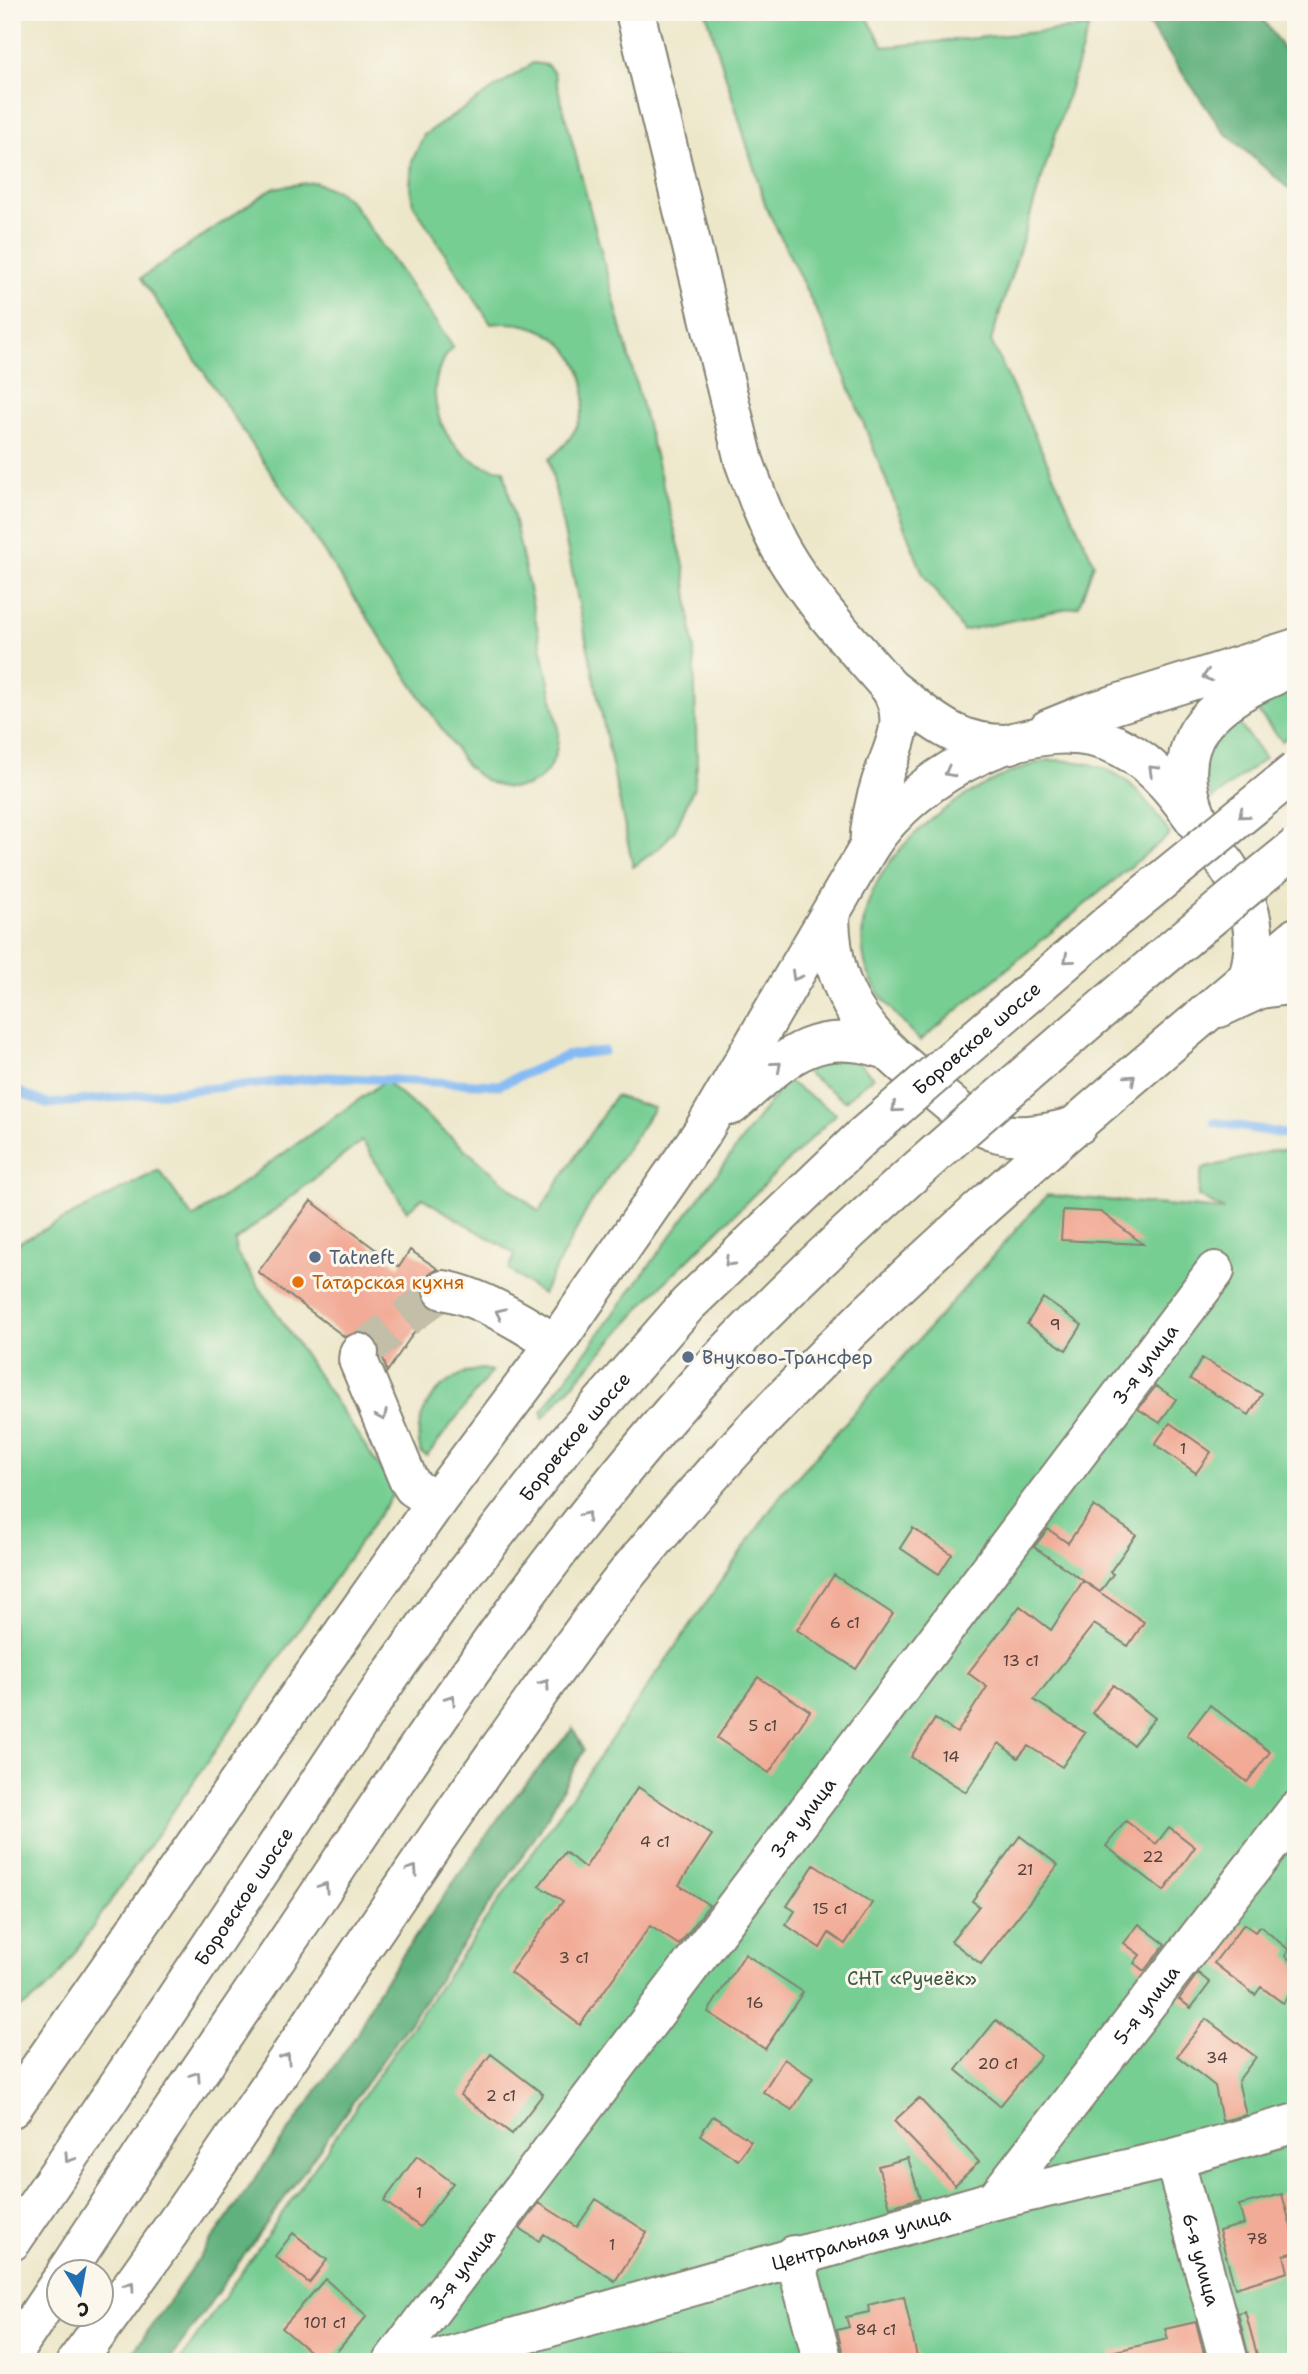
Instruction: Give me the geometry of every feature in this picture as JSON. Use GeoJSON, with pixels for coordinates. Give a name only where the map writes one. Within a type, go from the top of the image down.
{"type":"FeatureCollection","features":[{"type":"Feature","properties":{"kind":"main road"},"geometry":{"type":"LineString","coordinates":[[76,2362],[421,1859],[628,1573],[759,1423],[891,1290],[1188,1028],[1293,942],[1240,882],[1149,765],[1118,746],[1068,734],[1016,743],[982,743],[954,735],[890,688],[796,573],[781,550],[744,461],[635,12]]}},
{"type":"Feature","properties":{"kind":"main road"},"geometry":{"type":"LineString","coordinates":[[18,2089],[436,1502],[555,1344],[706,1126],[869,848],[900,806],[922,789],[966,763],[1085,714],[1296,649]]}},
{"type":"Feature","properties":{"kind":"main road"},"geometry":{"type":"LineString","coordinates":[[1205,834],[1188,784],[1186,768],[1192,739],[1228,698],[1296,667]]}},
{"type":"Feature","properties":{"kind":"main road"},"geometry":{"type":"LineString","coordinates":[[869,848],[879,788],[900,732],[900,711],[890,688]]}},
{"type":"Feature","properties":{"kind":"main road","name":"Боровское шоссе"},"geometry":{"type":"LineString","coordinates":[[12,2241],[387,1680],[444,1600],[565,1445],[679,1314],[774,1219],[862,1137],[1112,922],[1296,771]]}},
{"type":"Feature","properties":{"kind":"main road"},"geometry":{"type":"LineString","coordinates":[[76,2258],[379,1801],[507,1620],[603,1494],[697,1384],[795,1280],[877,1205],[1134,980],[1296,847]]}},
{"type":"Feature","properties":{"kind":"main road"},"geometry":{"type":"LineString","coordinates":[[1240,882],[1256,944],[1248,977]]}},
{"type":"Feature","properties":{"kind":"main road"},"geometry":{"type":"LineString","coordinates":[[830,917],[833,956],[839,981],[853,1012],[884,1049],[962,1114],[987,1130],[1013,1135],[1080,1124]]}},
{"type":"Feature","properties":{"kind":"main road"},"geometry":{"type":"LineString","coordinates":[[1188,1028],[1244,994],[1296,984]]}},
{"type":"Feature","properties":{"kind":"main road"},"geometry":{"type":"LineString","coordinates":[[706,1126],[801,1049],[842,1039],[884,1049]]}},
{"type":"Feature","properties":{"kind":"main road","name":"3-я улица"},"geometry":{"type":"LineString","coordinates":[[392,2362],[1215,1271]]}},
{"type":"Feature","properties":{"kind":"main road"},"geometry":{"type":"LineString","coordinates":[[443,1290],[457,1292],[528,1326],[555,1344]]}},
{"type":"Feature","properties":{"kind":"main road"},"geometry":{"type":"LineString","coordinates":[[359,1353],[358,1360],[407,1476],[413,1487],[436,1502]]}},
{"type":"Feature","properties":{"kind":"main road","name":"5-я улица"},"geometry":{"type":"LineString","coordinates":[[995,2200],[1296,1811]]}},
{"type":"Feature","properties":{"kind":"main road","name":"Центральная улица"},"geometry":{"type":"LineString","coordinates":[[428,2362],[794,2255],[995,2200],[1174,2158],[1296,2123]]}},
{"type":"Feature","properties":{"kind":"main road","name":"6-я улица"},"geometry":{"type":"LineString","coordinates":[[1174,2158],[1229,2362]]}},
{"type":"Feature","properties":{"kind":"main road"},"geometry":{"type":"LineString","coordinates":[[794,2255],[823,2362]]}},
{"type":"Feature","properties":{"kind":"main road"},"geometry":{"type":"LineString","coordinates":[[12,2354],[46,2303]]}},
{"type":"Feature","properties":{"kind":"green space"},"geometry":{"type":"Polygon","coordinates":[[[706,12],[864,12],[884,47],[1089,27],[991,341],[1094,563],[1079,606],[963,631],[923,574],[831,341],[766,207],[706,12]]]}},
{"type":"Feature","properties":{"kind":"green space"},"geometry":{"type":"Polygon","coordinates":[[[1140,12],[1258,12],[1296,68],[1296,195],[1223,131],[1140,12]]]}},
{"type":"Feature","properties":{"kind":"green space"},"geometry":{"type":"Polygon","coordinates":[[[533,63],[547,65],[554,73],[684,565],[694,650],[697,766],[694,787],[675,830],[660,847],[633,867],[549,459],[570,437],[582,414],[584,390],[578,367],[566,347],[546,333],[521,324],[491,324],[413,204],[410,187],[412,161],[424,135],[533,63]]]}},
{"type":"Feature","properties":{"kind":"green space"},"geometry":{"type":"Polygon","coordinates":[[[314,182],[339,192],[353,204],[453,347],[441,365],[436,384],[436,404],[441,424],[452,441],[466,455],[483,465],[504,470],[558,726],[557,747],[551,764],[542,777],[530,785],[515,788],[499,786],[482,778],[466,765],[141,278],[273,188],[314,182]]]}},
{"type":"Feature","properties":{"kind":"green space"},"geometry":{"type":"Polygon","coordinates":[[[1296,687],[1296,730],[1282,741],[1254,707],[1296,687]]]}},
{"type":"Feature","properties":{"kind":"green space"},"geometry":{"type":"Polygon","coordinates":[[[1231,713],[1265,758],[1212,799],[1205,786],[1203,743],[1231,713]]]}},
{"type":"Feature","properties":{"kind":"green space"},"geometry":{"type":"Polygon","coordinates":[[[1048,760],[1091,764],[1121,777],[1145,800],[1170,834],[920,1041],[880,995],[865,963],[863,926],[872,892],[891,860],[918,832],[948,807],[982,786],[1016,770],[1048,760]]]}},
{"type":"Feature","properties":{"kind":"green space"},"geometry":{"type":"Polygon","coordinates":[[[854,1058],[873,1077],[845,1101],[797,1066],[854,1058]]]}},
{"type":"Feature","properties":{"kind":"green space"},"geometry":{"type":"Polygon","coordinates":[[[786,1080],[836,1114],[654,1293],[543,1418],[542,1411],[786,1080]]]}},
{"type":"Feature","properties":{"kind":"green space"},"geometry":{"type":"Polygon","coordinates":[[[385,1081],[539,1212],[615,1096],[654,1108],[589,1206],[542,1294],[509,1270],[515,1254],[422,1198],[407,1211],[362,1141],[235,1241],[236,1252],[391,1485],[392,1496],[53,1984],[28,2004],[12,2011],[12,1246],[159,1170],[193,1218],[385,1081]]]}},
{"type":"Feature","properties":{"kind":"green space","name":"СНТ «Ручеёк»"},"geometry":{"type":"Polygon","coordinates":[[[1275,1150],[1296,1152],[1296,2362],[179,2362],[780,1496],[1047,1195],[1224,1210],[1198,1196],[1202,1169],[1275,1150]]]}},
{"type":"Feature","properties":{"kind":"green space"},"geometry":{"type":"Polygon","coordinates":[[[483,1369],[491,1372],[427,1456],[421,1453],[420,1423],[432,1397],[454,1378],[483,1369]]]}},
{"type":"Feature","properties":{"kind":"green space"},"geometry":{"type":"Polygon","coordinates":[[[573,1728],[584,1750],[540,1830],[414,2016],[168,2362],[126,2362],[357,2034],[378,1990],[507,1806],[573,1728]]]}},
{"type":"Feature","properties":{"kind":"building"},"geometry":{"type":"Polygon","coordinates":[[[311,1201],[399,1267],[410,1250],[438,1269],[428,1275],[422,1286],[422,1297],[431,1307],[387,1372],[379,1344],[372,1335],[361,1331],[345,1337],[258,1272],[311,1201]]]}},
{"type":"Feature","properties":{"kind":"building"},"geometry":{"type":"Polygon","coordinates":[[[1063,1210],[1101,1212],[1143,1244],[1061,1240],[1063,1210]]]}},
{"type":"Feature","properties":{"kind":"building"},"geometry":{"type":"Polygon","coordinates":[[[1043,1298],[1082,1325],[1066,1350],[1027,1324],[1043,1298]]]}},
{"type":"Feature","properties":{"kind":"building"},"geometry":{"type":"Polygon","coordinates":[[[1202,1358],[1262,1394],[1249,1415],[1190,1379],[1202,1358]]]}},
{"type":"Feature","properties":{"kind":"building"},"geometry":{"type":"Polygon","coordinates":[[[1156,1386],[1176,1399],[1160,1423],[1138,1409],[1156,1386]]]}},
{"type":"Feature","properties":{"kind":"building"},"geometry":{"type":"Polygon","coordinates":[[[1170,1423],[1211,1452],[1196,1473],[1155,1444],[1170,1423]]]}},
{"type":"Feature","properties":{"kind":"building"},"geometry":{"type":"Polygon","coordinates":[[[1094,1506],[1136,1535],[1110,1572],[1113,1574],[1100,1592],[1034,1547],[1048,1529],[1068,1543],[1094,1506]]]}},
{"type":"Feature","properties":{"kind":"building"},"geometry":{"type":"Polygon","coordinates":[[[913,1528],[952,1554],[939,1574],[900,1548],[913,1528]]]}},
{"type":"Feature","properties":{"kind":"building"},"geometry":{"type":"Polygon","coordinates":[[[834,1575],[893,1614],[856,1669],[797,1630],[834,1575]]]}},
{"type":"Feature","properties":{"kind":"building"},"geometry":{"type":"Polygon","coordinates":[[[1083,1581],[1144,1622],[1128,1646],[1094,1624],[1034,1700],[1085,1733],[1062,1767],[1028,1746],[1018,1758],[999,1743],[966,1792],[911,1757],[935,1719],[957,1733],[987,1687],[968,1673],[1020,1606],[1051,1630],[1083,1581]]]}},
{"type":"Feature","properties":{"kind":"building"},"geometry":{"type":"Polygon","coordinates":[[[758,1677],[810,1711],[769,1773],[717,1738],[758,1677]]]}},
{"type":"Feature","properties":{"kind":"building"},"geometry":{"type":"Polygon","coordinates":[[[1113,1685],[1155,1718],[1133,1745],[1092,1713],[1113,1685]]]}},
{"type":"Feature","properties":{"kind":"building"},"geometry":{"type":"Polygon","coordinates":[[[1210,1705],[1270,1752],[1247,1782],[1187,1735],[1210,1705]]]}},
{"type":"Feature","properties":{"kind":"building"},"geometry":{"type":"Polygon","coordinates":[[[638,1787],[712,1835],[679,1885],[709,1905],[679,1945],[650,1926],[580,2025],[510,1972],[563,1901],[539,1886],[565,1852],[585,1868],[638,1787]]]}},
{"type":"Feature","properties":{"kind":"building"},"geometry":{"type":"Polygon","coordinates":[[[1126,1821],[1156,1844],[1169,1827],[1195,1847],[1164,1891],[1106,1846],[1126,1821]]]}},
{"type":"Feature","properties":{"kind":"building"},"geometry":{"type":"Polygon","coordinates":[[[1020,1836],[1058,1865],[981,1964],[951,1941],[979,1906],[972,1901],[1020,1836]]]}},
{"type":"Feature","properties":{"kind":"building"},"geometry":{"type":"Polygon","coordinates":[[[814,1865],[872,1903],[845,1944],[829,1933],[820,1948],[786,1925],[795,1911],[787,1906],[814,1865]]]}},
{"type":"Feature","properties":{"kind":"building"},"geometry":{"type":"Polygon","coordinates":[[[1139,1924],[1165,1944],[1144,1971],[1134,1963],[1140,1955],[1124,1943],[1139,1924]]]}},
{"type":"Feature","properties":{"kind":"building"},"geometry":{"type":"Polygon","coordinates":[[[1244,1924],[1255,1932],[1260,1926],[1289,1950],[1285,1956],[1296,1964],[1296,1986],[1283,2003],[1261,1987],[1255,1995],[1214,1963],[1244,1924]]]}},
{"type":"Feature","properties":{"kind":"building"},"geometry":{"type":"Polygon","coordinates":[[[745,1954],[803,1992],[765,2049],[708,2012],[745,1954]]]}},
{"type":"Feature","properties":{"kind":"building"},"geometry":{"type":"Polygon","coordinates":[[[1198,1973],[1210,1983],[1191,2008],[1179,1999],[1198,1973]]]}},
{"type":"Feature","properties":{"kind":"building"},"geometry":{"type":"Polygon","coordinates":[[[1206,2019],[1256,2057],[1238,2081],[1246,2115],[1222,2121],[1215,2086],[1177,2056],[1206,2019]]]}},
{"type":"Feature","properties":{"kind":"building"},"geometry":{"type":"Polygon","coordinates":[[[996,2020],[1041,2056],[1000,2106],[956,2070],[996,2020]]]}},
{"type":"Feature","properties":{"kind":"building"},"geometry":{"type":"Polygon","coordinates":[[[491,2054],[543,2094],[512,2134],[460,2095],[491,2054]]]}},
{"type":"Feature","properties":{"kind":"building"},"geometry":{"type":"Polygon","coordinates":[[[784,2059],[813,2078],[792,2110],[763,2092],[784,2059]]]}},
{"type":"Feature","properties":{"kind":"building"},"geometry":{"type":"Polygon","coordinates":[[[919,2098],[979,2162],[955,2185],[894,2121],[919,2098]]]}},
{"type":"Feature","properties":{"kind":"building"},"geometry":{"type":"Polygon","coordinates":[[[713,2116],[751,2141],[738,2160],[700,2135],[713,2116]]]}},
{"type":"Feature","properties":{"kind":"building"},"geometry":{"type":"Polygon","coordinates":[[[417,2156],[453,2183],[420,2227],[384,2201],[417,2156]]]}},
{"type":"Feature","properties":{"kind":"building"},"geometry":{"type":"Polygon","coordinates":[[[908,2158],[920,2198],[890,2207],[878,2166],[908,2158]]]}},
{"type":"Feature","properties":{"kind":"building"},"geometry":{"type":"Polygon","coordinates":[[[1282,2194],[1296,2245],[1296,2252],[1284,2255],[1288,2272],[1235,2288],[1219,2231],[1244,2224],[1239,2205],[1282,2194]]]}},
{"type":"Feature","properties":{"kind":"building"},"geometry":{"type":"Polygon","coordinates":[[[596,2199],[647,2232],[615,2281],[544,2234],[539,2241],[520,2229],[539,2203],[577,2227],[596,2199]]]}},
{"type":"Feature","properties":{"kind":"building"},"geometry":{"type":"Polygon","coordinates":[[[293,2233],[327,2260],[309,2283],[275,2256],[293,2233]]]}},
{"type":"Feature","properties":{"kind":"building"},"geometry":{"type":"Polygon","coordinates":[[[325,2279],[367,2316],[328,2362],[322,2362],[282,2328],[325,2279]]]}},
{"type":"Feature","properties":{"kind":"building"},"geometry":{"type":"Polygon","coordinates":[[[904,2296],[918,2362],[859,2362],[857,2355],[844,2358],[837,2330],[849,2327],[846,2317],[869,2312],[868,2305],[904,2296]]]}},
{"type":"Feature","properties":{"kind":"building"},"geometry":{"type":"Polygon","coordinates":[[[1245,2311],[1259,2362],[1250,2362],[1238,2313],[1245,2311]]]}},
{"type":"Feature","properties":{"kind":"building"},"geometry":{"type":"Polygon","coordinates":[[[1196,2322],[1206,2362],[1113,2362],[1111,2352],[1168,2339],[1165,2329],[1196,2322]]]}},
{"type":"Feature","properties":{"kind":"waterway"},"geometry":{"type":"LineString","coordinates":[[12,1089],[47,1104],[327,1077],[499,1085],[568,1055],[604,1051]]}},
{"type":"Feature","properties":{"kind":"waterway"},"geometry":{"type":"LineString","coordinates":[[1214,1122],[1296,1136]]}},
{"type":"Feature","properties":{"kind":"tunnel"},"geometry":{"type":"LineString","coordinates":[[359,1353],[443,1290]]}},
{"type":"Feature","properties":{"kind":"place","name":"Tatneft"},"geometry":{"type":"Point","coordinates":[315,1257]}},
{"type":"Feature","properties":{"kind":"place","name":"Татарская кухня"},"geometry":{"type":"Point","coordinates":[298,1282]}},
{"type":"Feature","properties":{"kind":"place","name":"Внуково-Трансфер"},"geometry":{"type":"Point","coordinates":[688,1357]}}]}
